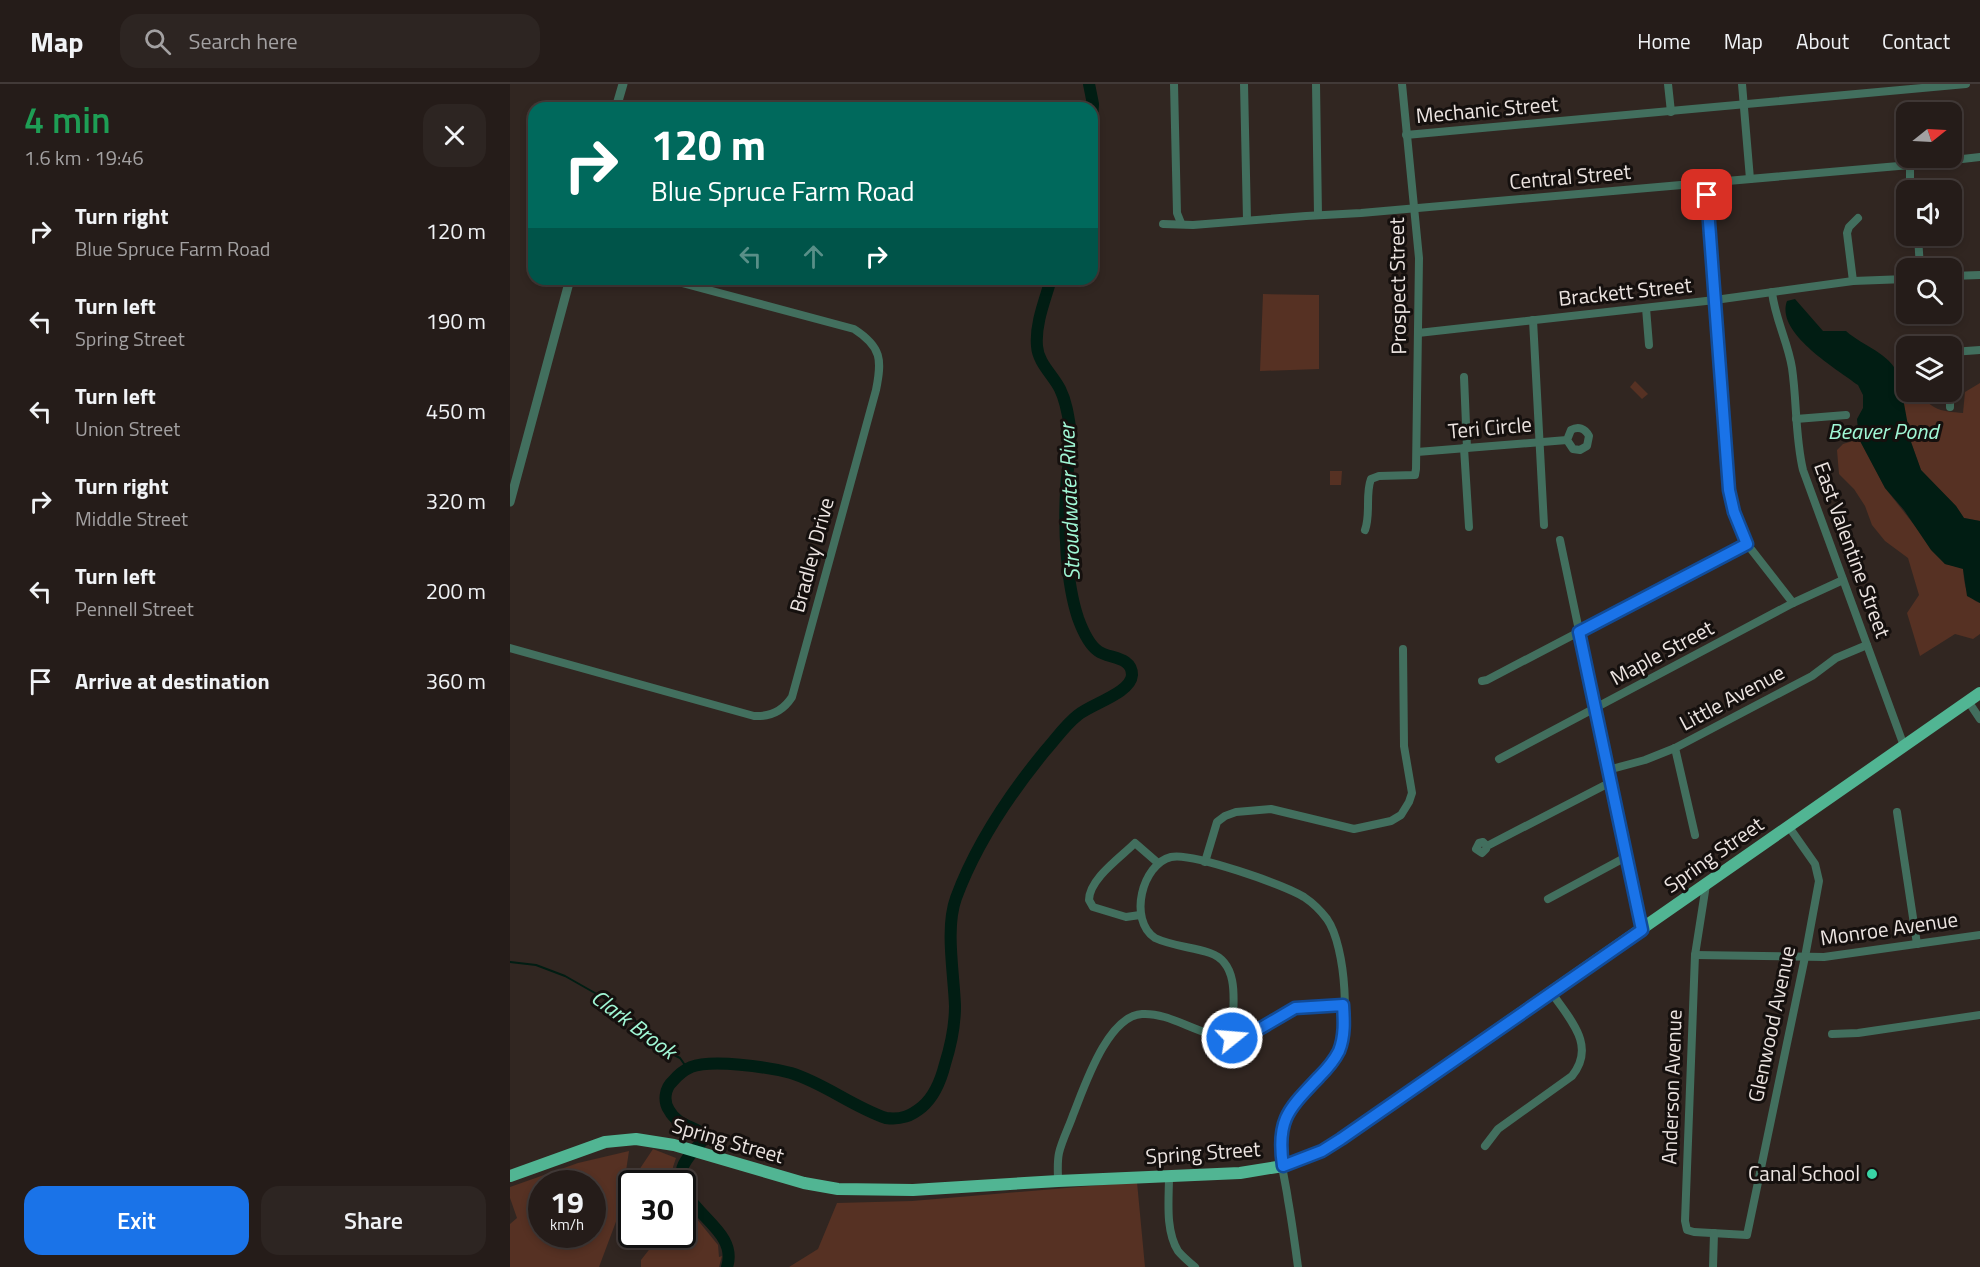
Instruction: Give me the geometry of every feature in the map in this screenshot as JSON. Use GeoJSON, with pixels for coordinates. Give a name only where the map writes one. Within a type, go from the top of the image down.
{"type":"FeatureCollection","features":[{"type":"Feature","properties":{"kind":"main road","name":"Spring Street"},"geometry":{"type":"LineString","coordinates":[[510,1176],[605,1142],[636,1139],[657,1141],[695,1151],[776,1176],[838,1189],[875,1191],[1058,1180],[1240,1173],[1283,1166],[1322,1151],[1341,1139],[1980,693]]}},
{"type":"Feature","properties":{"kind":"street"},"geometry":{"type":"LineString","coordinates":[[618,102],[623,84]]}},
{"type":"Feature","properties":{"kind":"street"},"geometry":{"type":"LineString","coordinates":[[1174,84],[1177,213],[1181,223]]}},
{"type":"Feature","properties":{"kind":"street"},"geometry":{"type":"LineString","coordinates":[[1244,84],[1247,220]]}},
{"type":"Feature","properties":{"kind":"street"},"geometry":{"type":"LineString","coordinates":[[1316,84],[1317,215]]}},
{"type":"Feature","properties":{"kind":"street","name":"Prospect Street"},"geometry":{"type":"LineString","coordinates":[[1402,84],[1419,258],[1417,452]]}},
{"type":"Feature","properties":{"kind":"street"},"geometry":{"type":"LineString","coordinates":[[1668,84],[1671,112]]}},
{"type":"Feature","properties":{"kind":"street"},"geometry":{"type":"LineString","coordinates":[[1742,84],[1750,179]]}},
{"type":"Feature","properties":{"kind":"street","name":"Mechanic Street"},"geometry":{"type":"LineString","coordinates":[[1406,135],[1966,84]]}},
{"type":"Feature","properties":{"kind":"street","name":"Central Street"},"geometry":{"type":"LineString","coordinates":[[1962,159],[1980,157]]}},
{"type":"Feature","properties":{"kind":"street","name":"Central Street"},"geometry":{"type":"LineString","coordinates":[[1163,224],[1181,223],[1185,225],[1414,208],[1896,166]]}},
{"type":"Feature","properties":{"kind":"street"},"geometry":{"type":"LineString","coordinates":[[1706,183],[1729,490],[1734,512],[1747,544],[1793,603]]}},
{"type":"Feature","properties":{"kind":"street"},"geometry":{"type":"LineString","coordinates":[[1852,281],[1847,233],[1849,227],[1858,218]]}},
{"type":"Feature","properties":{"kind":"street"},"geometry":{"type":"LineString","coordinates":[[1962,276],[1980,275]]}},
{"type":"Feature","properties":{"kind":"street","name":"Brackett Street"},"geometry":{"type":"LineString","coordinates":[[1418,333],[1714,300],[1852,281],[1896,279]]}},
{"type":"Feature","properties":{"kind":"street"},"geometry":{"type":"LineString","coordinates":[[510,502],[568,285]]}},
{"type":"Feature","properties":{"kind":"street","name":"Bradley Drive"},"geometry":{"type":"LineString","coordinates":[[510,648],[754,716],[762,717],[777,713],[792,697],[876,390],[880,367],[879,357],[870,341],[854,329],[689,285]]}},
{"type":"Feature","properties":{"kind":"street","name":"East Valentine Street"},"geometry":{"type":"LineString","coordinates":[[1772,292],[1777,322],[1792,370],[1799,453],[1803,470],[1904,746]]}},
{"type":"Feature","properties":{"kind":"street"},"geometry":{"type":"LineString","coordinates":[[1646,308],[1649,345]]}},
{"type":"Feature","properties":{"kind":"street"},"geometry":{"type":"LineString","coordinates":[[1533,320],[1544,525]]}},
{"type":"Feature","properties":{"kind":"street"},"geometry":{"type":"LineString","coordinates":[[1962,351],[1980,350]]}},
{"type":"Feature","properties":{"kind":"street"},"geometry":{"type":"LineString","coordinates":[[1464,376],[1469,527]]}},
{"type":"Feature","properties":{"kind":"street"},"geometry":{"type":"LineString","coordinates":[[1950,402],[1950,407]]}},
{"type":"Feature","properties":{"kind":"street"},"geometry":{"type":"LineString","coordinates":[[1796,419],[1846,415]]}},
{"type":"Feature","properties":{"kind":"street","name":"Teri Circle"},"geometry":{"type":"LineString","coordinates":[[1417,452],[1567,440]]}},
{"type":"Feature","properties":{"kind":"street"},"geometry":{"type":"LineString","coordinates":[[1365,530],[1371,479],[1379,476],[1415,475],[1417,452]]}},
{"type":"Feature","properties":{"kind":"street"},"geometry":{"type":"LineString","coordinates":[[1560,540],[1642,930]]}},
{"type":"Feature","properties":{"kind":"street"},"geometry":{"type":"LineString","coordinates":[[1482,681],[1747,544]]}},
{"type":"Feature","properties":{"kind":"street","name":"Maple Street"},"geometry":{"type":"LineString","coordinates":[[1499,759],[1793,603],[1843,579]]}},
{"type":"Feature","properties":{"kind":"street","name":"Little Avenue"},"geometry":{"type":"LineString","coordinates":[[1608,770],[1645,760],[1676,748],[1812,676],[1836,658],[1867,645]]}},
{"type":"Feature","properties":{"kind":"street"},"geometry":{"type":"LineString","coordinates":[[1205,862],[1217,822],[1236,812],[1271,809],[1354,829],[1391,821],[1401,815],[1412,793],[1404,746],[1403,649]]}},
{"type":"Feature","properties":{"kind":"street"},"geometry":{"type":"LineString","coordinates":[[1968,701],[1980,719]]}},
{"type":"Feature","properties":{"kind":"street"},"geometry":{"type":"LineString","coordinates":[[1676,748],[1695,835]]}},
{"type":"Feature","properties":{"kind":"street"},"geometry":{"type":"LineString","coordinates":[[1487,846],[1611,782]]}},
{"type":"Feature","properties":{"kind":"street"},"geometry":{"type":"LineString","coordinates":[[1897,812],[1917,944]]}},
{"type":"Feature","properties":{"kind":"street","name":"Glenwood Avenue"},"geometry":{"type":"LineString","coordinates":[[1747,1235],[1819,881],[1815,864],[1789,827]]}},
{"type":"Feature","properties":{"kind":"street"},"geometry":{"type":"LineString","coordinates":[[1140,915],[1126,917],[1093,907],[1089,900],[1090,890],[1096,880],[1135,843],[1158,863]]}},
{"type":"Feature","properties":{"kind":"street"},"geometry":{"type":"LineString","coordinates":[[1232,1038],[1233,987],[1227,966],[1220,958],[1210,953],[1155,938],[1143,926],[1140,915],[1141,901],[1148,877],[1158,863],[1179,855],[1266,879],[1305,898],[1321,912],[1334,931],[1339,945],[1343,967],[1342,1040],[1335,1059],[1300,1097],[1285,1119],[1280,1137],[1298,1267]]}},
{"type":"Feature","properties":{"kind":"street"},"geometry":{"type":"LineString","coordinates":[[1548,898],[1626,857]]}},
{"type":"Feature","properties":{"kind":"street","name":"Anderson Avenue"},"geometry":{"type":"LineString","coordinates":[[1706,885],[1695,955],[1685,1221],[1690,1232],[1747,1235]]}},
{"type":"Feature","properties":{"kind":"street","name":"Monroe Avenue"},"geometry":{"type":"LineString","coordinates":[[1695,955],[1824,957],[1980,935]]}},
{"type":"Feature","properties":{"kind":"street"},"geometry":{"type":"LineString","coordinates":[[1485,1146],[1498,1129],[1572,1076],[1580,1064],[1582,1052],[1580,1034],[1552,993]]}},
{"type":"Feature","properties":{"kind":"street"},"geometry":{"type":"LineString","coordinates":[[1058,1180],[1060,1149],[1092,1066],[1107,1041],[1122,1023],[1133,1016],[1149,1014],[1214,1036],[1232,1038],[1249,1035],[1295,1008],[1343,1005]]}},
{"type":"Feature","properties":{"kind":"street"},"geometry":{"type":"LineString","coordinates":[[1832,1034],[1858,1033],[1980,1015]]}},
{"type":"Feature","properties":{"kind":"street"},"geometry":{"type":"LineString","coordinates":[[1169,1176],[1172,1236],[1180,1254],[1195,1267]]}},
{"type":"Feature","properties":{"kind":"street"},"geometry":{"type":"LineString","coordinates":[[1713,1267],[1714,1233]]}},
{"type":"Feature","properties":{"kind":"shaded area"},"geometry":{"type":"Polygon","coordinates":[[[1263,294],[1319,295],[1319,369],[1260,371],[1263,294]]]}},
{"type":"Feature","properties":{"kind":"shaded area"},"geometry":{"type":"Polygon","coordinates":[[[1635,381],[1648,394],[1642,399],[1630,387],[1635,381]]]}},
{"type":"Feature","properties":{"kind":"shaded area"},"geometry":{"type":"Polygon","coordinates":[[[1980,383],[1980,521],[1964,518],[1956,506],[1921,470],[1911,442],[1902,402],[1927,402],[1941,410],[1963,413],[1965,392],[1980,383]]]}},
{"type":"Feature","properties":{"kind":"shaded area"},"geometry":{"type":"Polygon","coordinates":[[[1859,439],[1885,488],[1945,564],[1963,568],[1968,593],[1980,603],[1980,634],[1973,639],[1955,634],[1920,656],[1907,613],[1919,595],[1908,558],[1885,541],[1872,525],[1865,506],[1854,489],[1839,474],[1837,450],[1843,444],[1859,439]]]}},
{"type":"Feature","properties":{"kind":"shaded area"},"geometry":{"type":"Polygon","coordinates":[[[1330,471],[1342,471],[1341,485],[1330,485],[1330,471]]]}},
{"type":"Feature","properties":{"kind":"shaded area"},"geometry":{"type":"Polygon","coordinates":[[[653,1149],[676,1158],[673,1170],[639,1170],[653,1149]]]}},
{"type":"Feature","properties":{"kind":"shaded area"},"geometry":{"type":"Polygon","coordinates":[[[629,1151],[626,1170],[618,1170],[617,1219],[599,1267],[510,1267],[510,1224],[517,1218],[510,1198],[510,1187],[528,1181],[528,1248],[606,1248],[606,1170],[558,1170],[629,1151]]]}},
{"type":"Feature","properties":{"kind":"shaded area"},"geometry":{"type":"Polygon","coordinates":[[[1137,1182],[1145,1267],[789,1267],[818,1249],[837,1203],[912,1201],[1137,1182]]]}},
{"type":"Feature","properties":{"kind":"shaded area"},"geometry":{"type":"Polygon","coordinates":[[[696,1218],[718,1245],[719,1257],[722,1256],[719,1267],[641,1267],[641,1260],[650,1248],[696,1248],[696,1218]]]}},
{"type":"Feature","properties":{"kind":"water","name":"Beaver Pond"},"geometry":{"type":"Polygon","coordinates":[[[1795,299],[1823,331],[1846,331],[1883,355],[1895,368],[1896,402],[1904,402],[1911,442],[1921,470],[1956,506],[1964,518],[1980,521],[1980,603],[1967,596],[1963,569],[1945,564],[1931,550],[1904,510],[1885,488],[1859,439],[1857,419],[1863,408],[1863,395],[1858,385],[1823,360],[1799,337],[1790,325],[1786,313],[1787,301],[1795,299]]]}},
{"type":"Feature","properties":{"kind":"waterway","name":"Stroudwater River"},"geometry":{"type":"LineString","coordinates":[[1089,84],[1093,102]]}},
{"type":"Feature","properties":{"kind":"waterway","name":"Stroudwater River"},"geometry":{"type":"LineString","coordinates":[[727,1267],[729,1253],[724,1241],[717,1229],[688,1196],[682,1184],[683,1165],[705,1136],[673,1116],[666,1099],[670,1084],[681,1073],[700,1065],[755,1066],[803,1077],[886,1118],[906,1117],[922,1107],[937,1087],[951,1043],[955,1006],[951,923],[956,898],[973,858],[1006,803],[1065,728],[1084,711],[1118,693],[1130,681],[1132,675],[1131,669],[1124,661],[1103,654],[1094,648],[1083,631],[1074,604],[1065,521],[1070,427],[1062,394],[1043,363],[1037,346],[1039,321],[1049,285]]}},
{"type":"Feature","properties":{"kind":"waterway","name":"Clark Brook"},"geometry":{"type":"LineString","coordinates":[[510,962],[536,965],[565,976],[609,1001],[633,1018],[656,1046],[680,1058],[687,1068]]}},
{"type":"Feature","properties":{"kind":"place","name":"Canal School"},"geometry":{"type":"Point","coordinates":[1872,1174]}},
{"type":"Feature","properties":{"kind":"route"},"geometry":{"type":"LineString","coordinates":[[1232,1038],[1249,1035],[1295,1008],[1343,1005],[1344,1029],[1335,1059],[1300,1097],[1285,1119],[1280,1137],[1283,1166],[1322,1151],[1341,1139],[1642,930],[1579,632],[1747,544],[1734,512],[1729,490],[1707,195]]}}]}
